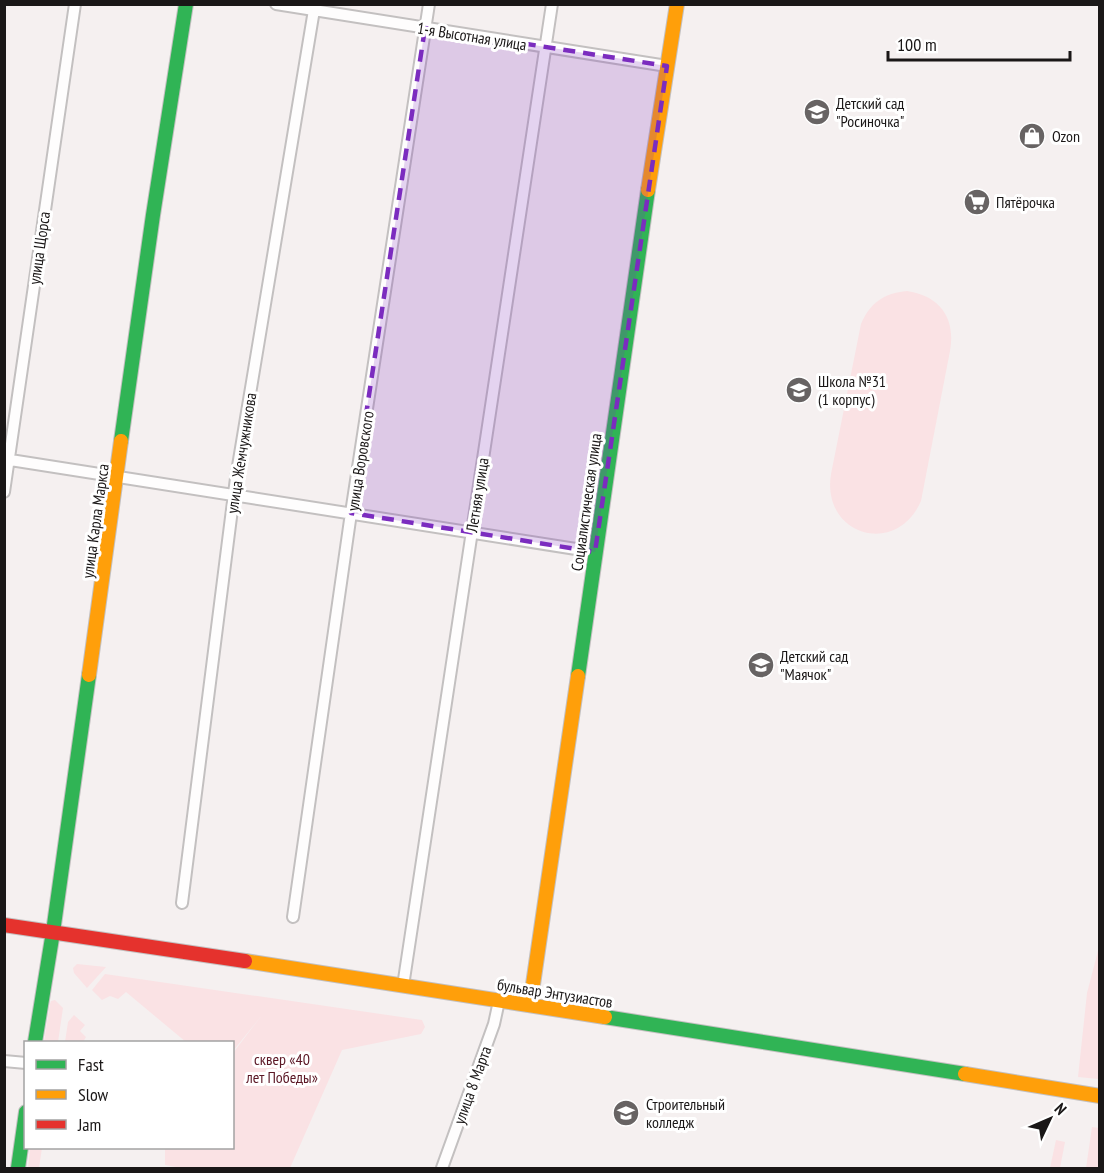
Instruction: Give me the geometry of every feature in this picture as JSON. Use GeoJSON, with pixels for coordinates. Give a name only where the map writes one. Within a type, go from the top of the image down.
{"type":"FeatureCollection","features":[{"type":"Feature","properties":{"kind":"main road","name":"улица Карла Маркса"},"geometry":{"type":"LineString","coordinates":[[35,1041],[53,932],[118,477],[153,215],[186,4]]}},
{"type":"Feature","properties":{"kind":"main road","name":"Социалистическая улица"},"geometry":{"type":"LineString","coordinates":[[530,1005],[677,4]]}},
{"type":"Feature","properties":{"kind":"main road","name":"бульвар Энтузиастов"},"geometry":{"type":"LineString","coordinates":[[4,925],[499,1000],[1100,1096]]}},
{"type":"Feature","properties":{"kind":"main road"},"geometry":{"type":"LineString","coordinates":[[18,1168],[24,1126]]}},
{"type":"Feature","properties":{"kind":"street","name":"улица Щорса"},"geometry":{"type":"LineString","coordinates":[[4,492],[75,4]]}},
{"type":"Feature","properties":{"kind":"street","name":"1-я Высотная улица"},"geometry":{"type":"LineString","coordinates":[[276,4],[315,8],[425,28],[667,66]]}},
{"type":"Feature","properties":{"kind":"street","name":"улица Воровского"},"geometry":{"type":"LineString","coordinates":[[293,917],[351,513],[429,4]]}},
{"type":"Feature","properties":{"kind":"street","name":"Летняя улица"},"geometry":{"type":"LineString","coordinates":[[403,986],[552,4]]}},
{"type":"Feature","properties":{"kind":"street","name":"улица Жемчужникова"},"geometry":{"type":"LineString","coordinates":[[182,903],[234,495],[315,8]]}},
{"type":"Feature","properties":{"kind":"street"},"geometry":{"type":"LineString","coordinates":[[7,460],[595,552]]}},
{"type":"Feature","properties":{"kind":"street","name":"улица 8 Марта"},"geometry":{"type":"LineString","coordinates":[[442,1168],[494,1024],[499,1000]]}},
{"type":"Feature","properties":{"kind":"street"},"geometry":{"type":"LineString","coordinates":[[4,1061],[24,1063]]}},
{"type":"Feature","properties":{"kind":"highlighted area"},"geometry":{"type":"Polygon","coordinates":[[[425,28],[667,66],[595,552],[351,513],[425,28]]]}},
{"type":"Feature","properties":{"kind":"green space"},"geometry":{"type":"Polygon","coordinates":[[[907,291],[928,298],[943,310],[950,328],[950,351],[921,501],[910,519],[895,529],[879,534],[863,532],[848,524],[837,512],[831,495],[831,474],[861,324],[869,310],[879,300],[891,294],[907,291]]]}},
{"type":"Feature","properties":{"kind":"green space"},"geometry":{"type":"Polygon","coordinates":[[[1099,947],[1100,1079],[1098,1079],[1078,1077],[1087,993],[1099,947]]]}},
{"type":"Feature","properties":{"kind":"green space"},"geometry":{"type":"Polygon","coordinates":[[[77,964],[106,967],[87,988],[74,973],[73,968],[77,964]]]}},
{"type":"Feature","properties":{"kind":"green space","name":"cквер «40 лет Победы»"},"geometry":{"type":"Polygon","coordinates":[[[105,974],[422,1020],[425,1027],[421,1034],[342,1050],[290,1168],[181,1168],[165,1165],[165,1149],[234,1149],[234,1052],[262,1015],[234,1050],[234,1041],[185,1041],[126,992],[118,999],[110,996],[102,1000],[92,990],[105,974]]]}},
{"type":"Feature","properties":{"kind":"green space"},"geometry":{"type":"Polygon","coordinates":[[[55,1000],[63,1008],[58,1041],[44,1041],[51,1001],[55,1000]]]}},
{"type":"Feature","properties":{"kind":"green space"},"geometry":{"type":"Polygon","coordinates":[[[74,1015],[85,1025],[80,1031],[86,1037],[84,1041],[65,1041],[68,1022],[74,1015]]]}},
{"type":"Feature","properties":{"kind":"green space"},"geometry":{"type":"Polygon","coordinates":[[[1092,1127],[1099,1128],[1098,1168],[1086,1168],[1092,1127]]]}},
{"type":"Feature","properties":{"kind":"green space"},"geometry":{"type":"Polygon","coordinates":[[[1056,1140],[1065,1142],[1060,1168],[1050,1168],[1056,1140]]]}},
{"type":"Feature","properties":{"kind":"green space"},"geometry":{"type":"Polygon","coordinates":[[[30,1149],[42,1149],[39,1168],[28,1168],[30,1149]]]}},
{"type":"Feature","properties":{"kind":"traffic: fast"},"geometry":{"type":"LineString","coordinates":[[121,441],[186,4]]}},
{"type":"Feature","properties":{"kind":"traffic: fast"},"geometry":{"type":"LineString","coordinates":[[578,676],[648,190]]}},
{"type":"Feature","properties":{"kind":"traffic: fast"},"geometry":{"type":"LineString","coordinates":[[35,1041],[89,675]]}},
{"type":"Feature","properties":{"kind":"traffic: fast"},"geometry":{"type":"LineString","coordinates":[[605,1017],[965,1074]]}},
{"type":"Feature","properties":{"kind":"traffic: fast"},"geometry":{"type":"LineString","coordinates":[[18,1168],[24,1126]]}},
{"type":"Feature","properties":{"kind":"traffic: slow"},"geometry":{"type":"LineString","coordinates":[[648,190],[677,4]]}},
{"type":"Feature","properties":{"kind":"traffic: slow"},"geometry":{"type":"LineString","coordinates":[[89,675],[121,441]]}},
{"type":"Feature","properties":{"kind":"traffic: slow"},"geometry":{"type":"LineString","coordinates":[[530,1005],[578,676]]}},
{"type":"Feature","properties":{"kind":"traffic: slow"},"geometry":{"type":"LineString","coordinates":[[245,961],[605,1017]]}},
{"type":"Feature","properties":{"kind":"traffic: slow"},"geometry":{"type":"LineString","coordinates":[[965,1074],[1100,1096]]}},
{"type":"Feature","properties":{"kind":"traffic: jam"},"geometry":{"type":"LineString","coordinates":[[4,925],[245,961]]}},
{"type":"Feature","properties":{"kind":"place","name":"Детский сад \"Росиночка\""},"geometry":{"type":"Point","coordinates":[817,112]}},
{"type":"Feature","properties":{"kind":"place","name":"Ozon"},"geometry":{"type":"Point","coordinates":[1032,136]}},
{"type":"Feature","properties":{"kind":"place","name":"Пятёрочка"},"geometry":{"type":"Point","coordinates":[977,202]}},
{"type":"Feature","properties":{"kind":"place","name":"Школа №31 (1 корпус)"},"geometry":{"type":"Point","coordinates":[799,390]}},
{"type":"Feature","properties":{"kind":"place","name":"Детский сад \"Маячок\""},"geometry":{"type":"Point","coordinates":[761,665]}},
{"type":"Feature","properties":{"kind":"place","name":"Строительный колледж"},"geometry":{"type":"Point","coordinates":[626,1113]}}]}
